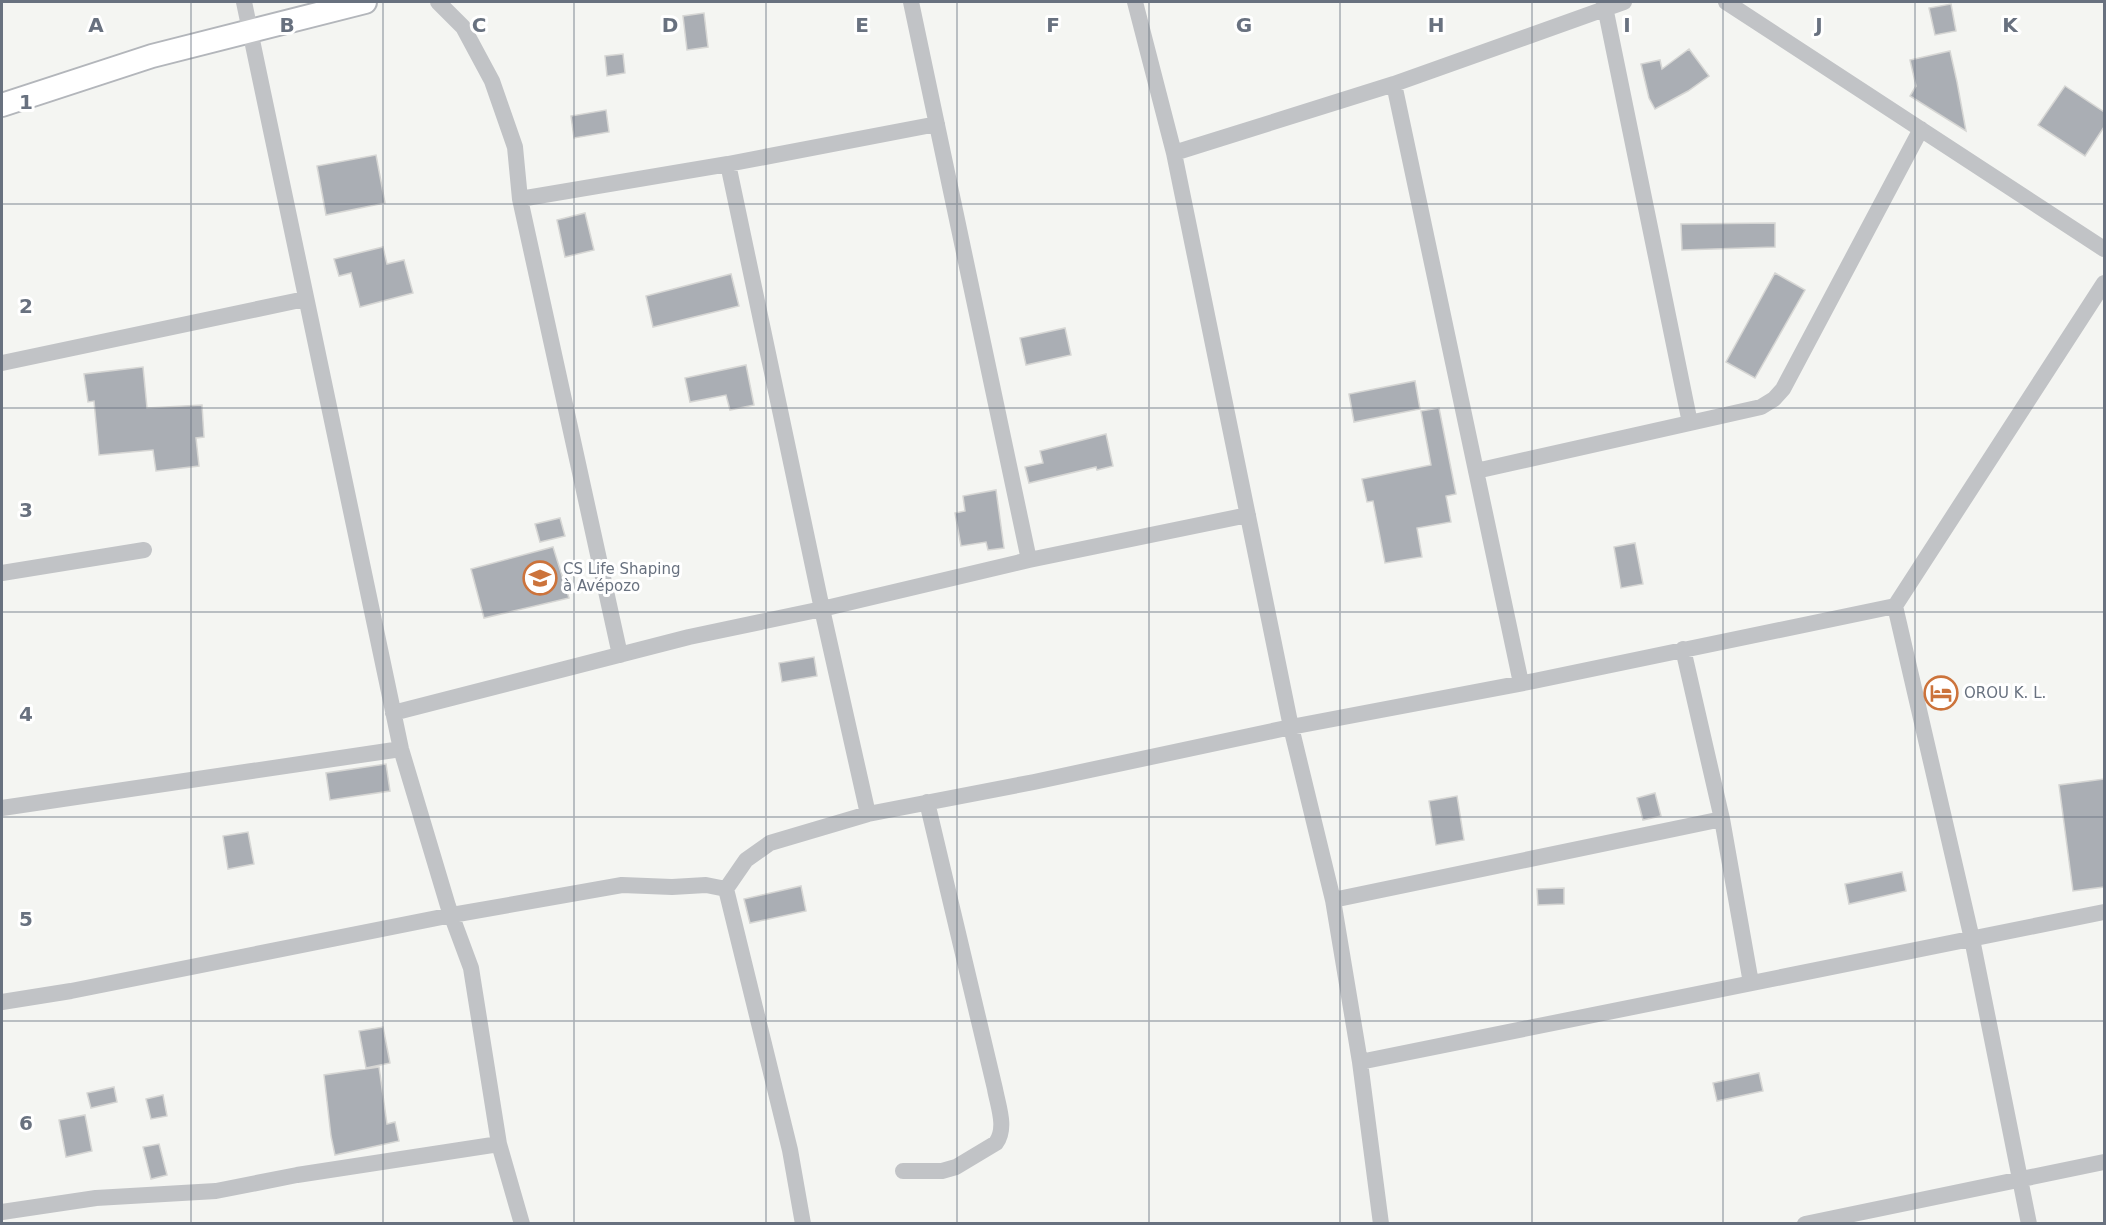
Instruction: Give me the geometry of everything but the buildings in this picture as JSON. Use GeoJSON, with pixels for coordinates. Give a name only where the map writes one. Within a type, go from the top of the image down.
{"type":"FeatureCollection","features":[{"type":"Feature","properties":{"kind":"street"},"geometry":{"type":"LineString","coordinates":[[244,2],[393,714],[401,749],[452,915],[471,968],[499,1144],[522,1224]]}},
{"type":"Feature","properties":{"kind":"street"},"geometry":{"type":"LineString","coordinates":[[2,105],[152,56],[365,2]]}},
{"type":"Feature","properties":{"kind":"street"},"geometry":{"type":"LineString","coordinates":[[438,2],[463,27],[492,81],[515,147],[520,199],[620,655]]}},
{"type":"Feature","properties":{"kind":"street"},"geometry":{"type":"LineString","coordinates":[[911,2],[1029,560]]}},
{"type":"Feature","properties":{"kind":"street"},"geometry":{"type":"LineString","coordinates":[[1135,2],[1174,153],[1291,727],[1333,900],[1360,1062],[1381,1224]]}},
{"type":"Feature","properties":{"kind":"street"},"geometry":{"type":"LineString","coordinates":[[1174,153],[1394,84],[1605,5],[1624,2]]}},
{"type":"Feature","properties":{"kind":"street"},"geometry":{"type":"LineString","coordinates":[[1726,2],[2104,249]]}},
{"type":"Feature","properties":{"kind":"street"},"geometry":{"type":"LineString","coordinates":[[1605,5],[1690,423]]}},
{"type":"Feature","properties":{"kind":"street"},"geometry":{"type":"LineString","coordinates":[[1394,84],[1521,683]]}},
{"type":"Feature","properties":{"kind":"street"},"geometry":{"type":"LineString","coordinates":[[520,199],[728,164],[937,124]]}},
{"type":"Feature","properties":{"kind":"street"},"geometry":{"type":"LineString","coordinates":[[1476,471],[1761,406],[1774,399],[1783,389],[1921,129]]}},
{"type":"Feature","properties":{"kind":"street"},"geometry":{"type":"LineString","coordinates":[[728,164],[822,609],[868,814]]}},
{"type":"Feature","properties":{"kind":"street"},"geometry":{"type":"LineString","coordinates":[[803,1224],[790,1150],[726,889],[746,860],[770,843],[868,814],[1894,606],[2104,283]]}},
{"type":"Feature","properties":{"kind":"street"},"geometry":{"type":"LineString","coordinates":[[2,363],[305,299]]}},
{"type":"Feature","properties":{"kind":"street"},"geometry":{"type":"LineString","coordinates":[[393,714],[689,637],[822,609],[1029,560],[1248,515]]}},
{"type":"Feature","properties":{"kind":"street"},"geometry":{"type":"LineString","coordinates":[[2,573],[144,550]]}},
{"type":"Feature","properties":{"kind":"street"},"geometry":{"type":"LineString","coordinates":[[1894,606],[1972,939],[2029,1224]]}},
{"type":"Feature","properties":{"kind":"street"},"geometry":{"type":"LineString","coordinates":[[1683,650],[1722,819],[1752,982]]}},
{"type":"Feature","properties":{"kind":"street"},"geometry":{"type":"LineString","coordinates":[[2,808],[401,749]]}},
{"type":"Feature","properties":{"kind":"street"},"geometry":{"type":"LineString","coordinates":[[903,1171],[942,1171],[956,1167],[996,1143],[1002,1127],[927,802]]}},
{"type":"Feature","properties":{"kind":"street"},"geometry":{"type":"LineString","coordinates":[[1333,900],[1722,819]]}},
{"type":"Feature","properties":{"kind":"street"},"geometry":{"type":"LineString","coordinates":[[2,1002],[82,989],[452,915],[622,885],[706,885],[726,889]]}},
{"type":"Feature","properties":{"kind":"street"},"geometry":{"type":"LineString","coordinates":[[1360,1062],[2104,912]]}},
{"type":"Feature","properties":{"kind":"street"},"geometry":{"type":"LineString","coordinates":[[2,1212],[96,1198],[216,1191],[297,1175],[499,1144]]}},
{"type":"Feature","properties":{"kind":"street"},"geometry":{"type":"LineString","coordinates":[[1804,1224],[2104,1162]]}},
{"type":"Feature","properties":{"kind":"place","name":"CS Life Shaping à Avépozo"},"geometry":{"type":"Point","coordinates":[540,578]}},
{"type":"Feature","properties":{"kind":"place","name":"OROU K. L."},"geometry":{"type":"Point","coordinates":[1941,693]}}]}
